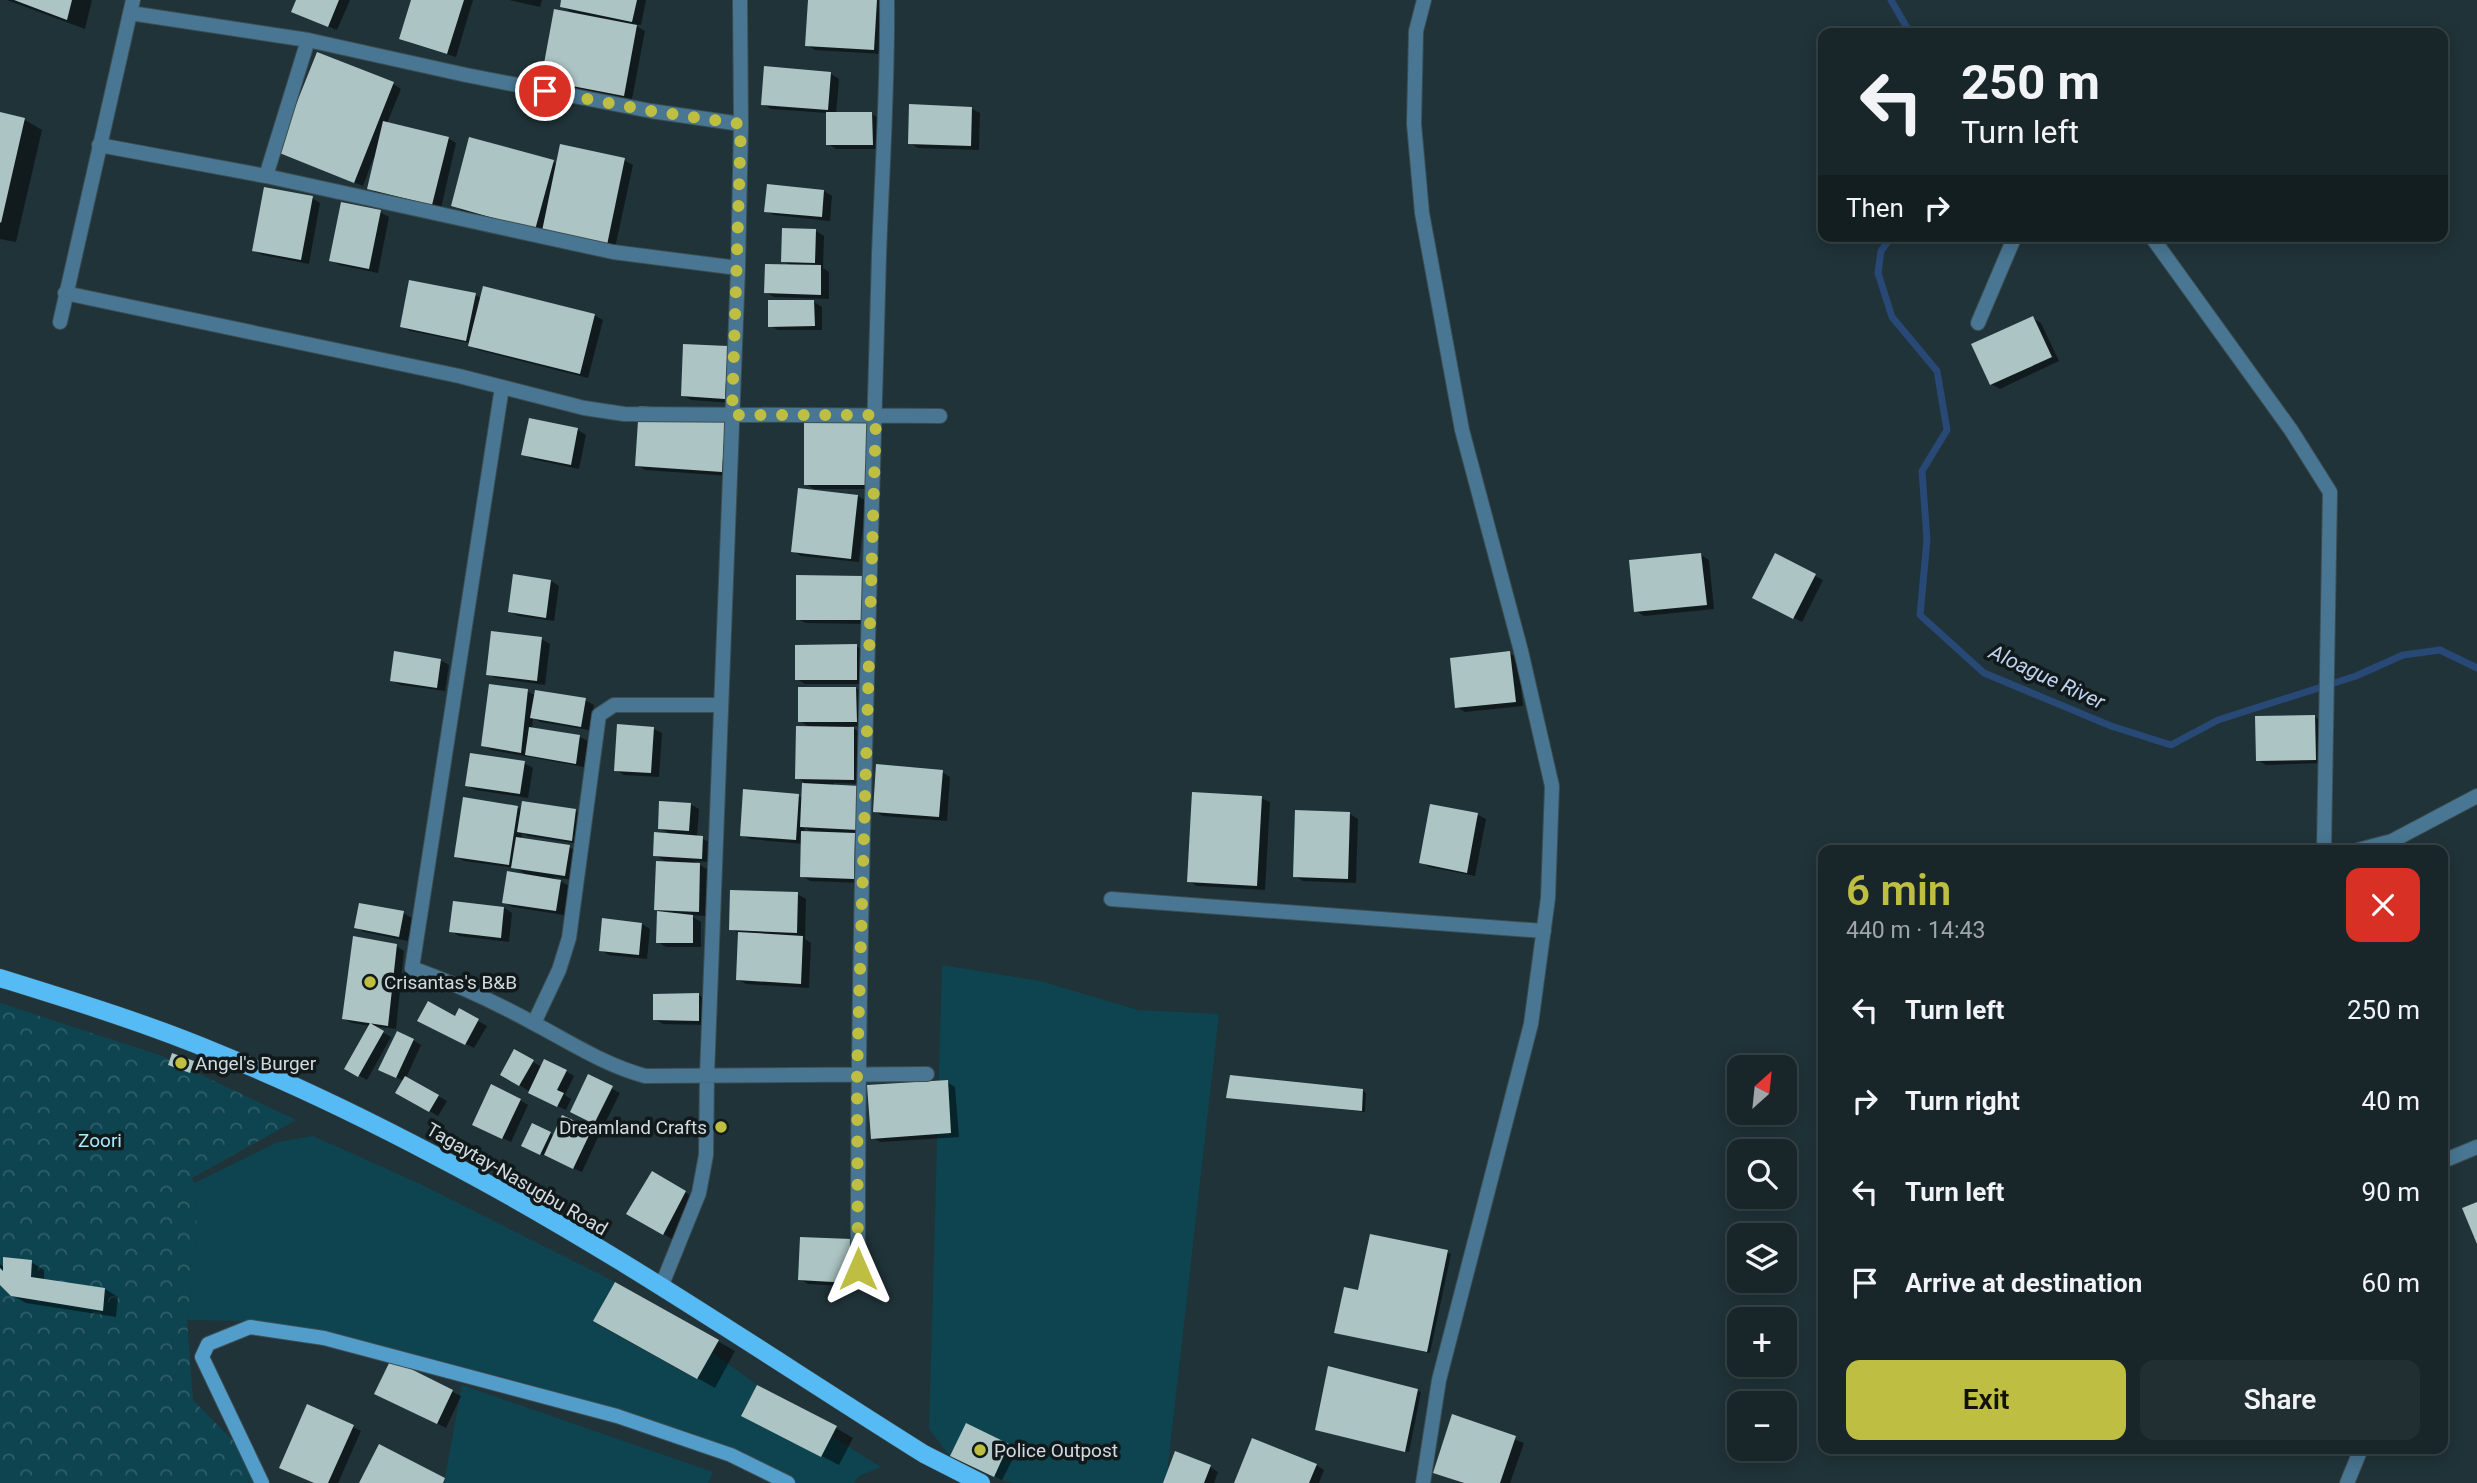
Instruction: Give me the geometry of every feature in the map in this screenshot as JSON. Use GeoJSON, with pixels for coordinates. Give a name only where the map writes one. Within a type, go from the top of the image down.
{"type":"FeatureCollection","features":[{"type":"Feature","properties":{"kind":"main road","name":"Tagaytay-Nasugbu Road"},"geometry":{"type":"LineString","coordinates":[[0,978],[104,1010],[219,1053],[322,1099],[438,1157],[553,1221],[924,1454],[981,1483]]}},
{"type":"Feature","properties":{"kind":"street"},"geometry":{"type":"LineString","coordinates":[[661,1287],[699,1193],[706,1155],[738,268],[740,0]]}},
{"type":"Feature","properties":{"kind":"street"},"geometry":{"type":"LineString","coordinates":[[858,1269],[857,1076],[880,252],[888,72],[887,0]]}},
{"type":"Feature","properties":{"kind":"street"},"geometry":{"type":"LineString","coordinates":[[1423,1483],[1439,1380],[1531,1024],[1548,898],[1552,786],[1521,651],[1462,430],[1422,213],[1414,124],[1416,31],[1424,0]]}},
{"type":"Feature","properties":{"kind":"street"},"geometry":{"type":"LineString","coordinates":[[60,322],[132,6],[307,40],[479,78],[651,111],[741,124]]}},
{"type":"Feature","properties":{"kind":"street"},"geometry":{"type":"LineString","coordinates":[[266,176],[307,40]]}},
{"type":"Feature","properties":{"kind":"street"},"geometry":{"type":"LineString","coordinates":[[99,145],[266,176],[612,252],[738,268]]}},
{"type":"Feature","properties":{"kind":"street"},"geometry":{"type":"LineString","coordinates":[[1978,323],[2012,242]]}},
{"type":"Feature","properties":{"kind":"street"},"geometry":{"type":"LineString","coordinates":[[2155,242],[2291,430],[2330,492],[2324,845]]}},
{"type":"Feature","properties":{"kind":"street"},"geometry":{"type":"LineString","coordinates":[[65,293],[459,376],[584,408],[624,414],[940,416]]}},
{"type":"Feature","properties":{"kind":"street"},"geometry":{"type":"LineString","coordinates":[[502,387],[412,968],[534,1023],[598,1060],[645,1076],[927,1074]]}},
{"type":"Feature","properties":{"kind":"street"},"geometry":{"type":"LineString","coordinates":[[534,1023],[559,970],[569,938],[599,715],[614,705],[721,705]]}},
{"type":"Feature","properties":{"kind":"street"},"geometry":{"type":"LineString","coordinates":[[2377,845],[2392,841],[2477,796]]}},
{"type":"Feature","properties":{"kind":"street"},"geometry":{"type":"LineString","coordinates":[[1111,899],[1544,931]]}},
{"type":"Feature","properties":{"kind":"street"},"geometry":{"type":"LineString","coordinates":[[2448,1159],[2477,1147]]}},
{"type":"Feature","properties":{"kind":"street"},"geometry":{"type":"LineString","coordinates":[[262,1483],[201,1357],[208,1344],[250,1327],[324,1338],[617,1416],[731,1455],[788,1483]]}},
{"type":"Feature","properties":{"kind":"street"},"geometry":{"type":"LineString","coordinates":[[2347,1483],[2359,1454]]}},
{"type":"Feature","properties":{"kind":"green space"},"geometry":{"type":"Polygon","coordinates":[[[942,965],[1040,981],[1138,1010],[1219,1014],[1166,1483],[1013,1483],[994,1477],[1009,1444],[950,1456],[929,1429],[942,965]]]}},
{"type":"Feature","properties":{"kind":"green space","name":"Zoori"},"geometry":{"type":"Polygon","coordinates":[[[0,1003],[162,1056],[296,1120],[192,1178],[197,1230],[187,1320],[193,1400],[255,1463],[265,1483],[0,1483],[0,1003]]]}},
{"type":"Feature","properties":{"kind":"green space"},"geometry":{"type":"Polygon","coordinates":[[[313,1136],[418,1183],[615,1282],[593,1322],[696,1379],[712,1352],[757,1385],[741,1415],[831,1436],[881,1467],[859,1476],[854,1483],[793,1483],[693,1433],[529,1384],[327,1331],[247,1321],[187,1320],[197,1230],[194,1183],[278,1142],[313,1136]]]}},
{"type":"Feature","properties":{"kind":"green space"},"geometry":{"type":"Polygon","coordinates":[[[462,1385],[713,1472],[708,1483],[444,1483],[462,1385]]]}},
{"type":"Feature","properties":{"kind":"building"},"geometry":{"type":"Polygon","coordinates":[[[14,0],[72,0],[67,20],[14,0]]]}},
{"type":"Feature","properties":{"kind":"building"},"geometry":{"type":"Polygon","coordinates":[[[296,0],[339,0],[328,27],[291,12],[296,0]]]}},
{"type":"Feature","properties":{"kind":"building"},"geometry":{"type":"Polygon","coordinates":[[[411,0],[464,0],[447,54],[399,39],[411,0]]]}},
{"type":"Feature","properties":{"kind":"building"},"geometry":{"type":"Polygon","coordinates":[[[561,0],[637,0],[632,22],[560,7],[561,0]]]}},
{"type":"Feature","properties":{"kind":"building"},"geometry":{"type":"Polygon","coordinates":[[[808,0],[877,0],[874,50],[805,46],[808,0]]]}},
{"type":"Feature","properties":{"kind":"building"},"geometry":{"type":"Polygon","coordinates":[[[554,9],[637,25],[624,96],[541,80],[554,9]]]}},
{"type":"Feature","properties":{"kind":"building"},"geometry":{"type":"Polygon","coordinates":[[[317,52],[394,82],[354,183],[277,152],[317,52]]]}},
{"type":"Feature","properties":{"kind":"building"},"geometry":{"type":"Polygon","coordinates":[[[764,66],[831,72],[828,110],[761,105],[764,66]]]}},
{"type":"Feature","properties":{"kind":"building"},"geometry":{"type":"Polygon","coordinates":[[[909,104],[972,107],[971,146],[908,144],[909,104]]]}},
{"type":"Feature","properties":{"kind":"building"},"geometry":{"type":"Polygon","coordinates":[[[0,112],[25,118],[1,223],[0,222],[0,112]]]}},
{"type":"Feature","properties":{"kind":"building"},"geometry":{"type":"Polygon","coordinates":[[[826,112],[872,112],[873,145],[826,145],[826,112]]]}},
{"type":"Feature","properties":{"kind":"building"},"geometry":{"type":"Polygon","coordinates":[[[383,121],[449,137],[432,205],[367,189],[383,121]]]}},
{"type":"Feature","properties":{"kind":"building"},"geometry":{"type":"Polygon","coordinates":[[[469,137],[554,160],[535,230],[451,206],[469,137]]]}},
{"type":"Feature","properties":{"kind":"building"},"geometry":{"type":"Polygon","coordinates":[[[560,144],[625,158],[607,245],[542,231],[560,144]]]}},
{"type":"Feature","properties":{"kind":"building"},"geometry":{"type":"Polygon","coordinates":[[[767,184],[824,190],[822,217],[764,212],[767,184]]]}},
{"type":"Feature","properties":{"kind":"building"},"geometry":{"type":"Polygon","coordinates":[[[264,187],[313,196],[301,260],[252,251],[264,187]]]}},
{"type":"Feature","properties":{"kind":"building"},"geometry":{"type":"Polygon","coordinates":[[[341,202],[381,210],[369,269],[329,261],[341,202]]]}},
{"type":"Feature","properties":{"kind":"building"},"geometry":{"type":"Polygon","coordinates":[[[782,228],[816,229],[815,263],[781,262],[782,228]]]}},
{"type":"Feature","properties":{"kind":"building"},"geometry":{"type":"Polygon","coordinates":[[[765,264],[821,265],[821,295],[764,293],[765,264]]]}},
{"type":"Feature","properties":{"kind":"building"},"geometry":{"type":"Polygon","coordinates":[[[409,280],[476,293],[466,341],[400,327],[409,280]]]}},
{"type":"Feature","properties":{"kind":"building"},"geometry":{"type":"Polygon","coordinates":[[[483,286],[595,314],[580,374],[468,346],[483,286]]]}},
{"type":"Feature","properties":{"kind":"building"},"geometry":{"type":"Polygon","coordinates":[[[768,300],[814,300],[815,326],[768,327],[768,300]]]}},
{"type":"Feature","properties":{"kind":"building"},"geometry":{"type":"Polygon","coordinates":[[[2033,316],[2052,357],[1990,385],[1971,344],[2033,316]]]}},
{"type":"Feature","properties":{"kind":"building"},"geometry":{"type":"Polygon","coordinates":[[[683,344],[728,346],[725,399],[681,396],[683,344]]]}},
{"type":"Feature","properties":{"kind":"building"},"geometry":{"type":"Polygon","coordinates":[[[639,406],[726,412],[722,472],[635,466],[639,406]]]}},
{"type":"Feature","properties":{"kind":"building"},"geometry":{"type":"Polygon","coordinates":[[[804,417],[873,418],[873,485],[804,485],[804,417]]]}},
{"type":"Feature","properties":{"kind":"building"},"geometry":{"type":"Polygon","coordinates":[[[529,418],[578,428],[571,465],[521,455],[529,418]]]}},
{"type":"Feature","properties":{"kind":"building"},"geometry":{"type":"Polygon","coordinates":[[[798,488],[858,495],[851,559],[791,552],[798,488]]]}},
{"type":"Feature","properties":{"kind":"building"},"geometry":{"type":"Polygon","coordinates":[[[1701,553],[1707,605],[1634,612],[1629,560],[1701,553]]]}},
{"type":"Feature","properties":{"kind":"building"},"geometry":{"type":"Polygon","coordinates":[[[1775,553],[1816,574],[1793,619],[1752,598],[1775,553]]]}},
{"type":"Feature","properties":{"kind":"building"},"geometry":{"type":"Polygon","coordinates":[[[513,574],[551,580],[546,618],[508,612],[513,574]]]}},
{"type":"Feature","properties":{"kind":"building"},"geometry":{"type":"Polygon","coordinates":[[[796,575],[863,576],[863,620],[796,620],[796,575]]]}},
{"type":"Feature","properties":{"kind":"building"},"geometry":{"type":"Polygon","coordinates":[[[491,631],[542,637],[537,681],[486,675],[491,631]]]}},
{"type":"Feature","properties":{"kind":"building"},"geometry":{"type":"Polygon","coordinates":[[[857,644],[857,680],[795,680],[795,645],[857,644]]]}},
{"type":"Feature","properties":{"kind":"building"},"geometry":{"type":"Polygon","coordinates":[[[394,651],[441,659],[437,688],[390,681],[394,651]]]}},
{"type":"Feature","properties":{"kind":"building"},"geometry":{"type":"Polygon","coordinates":[[[1510,651],[1516,702],[1455,708],[1450,658],[1510,651]]]}},
{"type":"Feature","properties":{"kind":"building"},"geometry":{"type":"Polygon","coordinates":[[[489,684],[528,689],[521,753],[481,746],[489,684]]]}},
{"type":"Feature","properties":{"kind":"building"},"geometry":{"type":"Polygon","coordinates":[[[798,687],[856,687],[857,722],[798,722],[798,687]]]}},
{"type":"Feature","properties":{"kind":"building"},"geometry":{"type":"Polygon","coordinates":[[[535,690],[586,698],[581,727],[530,718],[535,690]]]}},
{"type":"Feature","properties":{"kind":"building"},"geometry":{"type":"Polygon","coordinates":[[[2315,715],[2316,760],[2256,761],[2255,716],[2315,715]]]}},
{"type":"Feature","properties":{"kind":"building"},"geometry":{"type":"Polygon","coordinates":[[[617,724],[654,727],[651,773],[614,771],[617,724]]]}},
{"type":"Feature","properties":{"kind":"building"},"geometry":{"type":"Polygon","coordinates":[[[796,726],[854,727],[854,780],[795,779],[796,726]]]}},
{"type":"Feature","properties":{"kind":"building"},"geometry":{"type":"Polygon","coordinates":[[[529,727],[580,735],[576,764],[525,755],[529,727]]]}},
{"type":"Feature","properties":{"kind":"building"},"geometry":{"type":"Polygon","coordinates":[[[470,753],[525,761],[520,794],[465,786],[470,753]]]}},
{"type":"Feature","properties":{"kind":"building"},"geometry":{"type":"Polygon","coordinates":[[[876,764],[943,770],[939,817],[873,812],[876,764]]]}},
{"type":"Feature","properties":{"kind":"building"},"geometry":{"type":"Polygon","coordinates":[[[802,783],[861,786],[858,830],[800,827],[802,783]]]}},
{"type":"Feature","properties":{"kind":"building"},"geometry":{"type":"Polygon","coordinates":[[[743,789],[799,794],[796,840],[740,836],[743,789]]]}},
{"type":"Feature","properties":{"kind":"building"},"geometry":{"type":"Polygon","coordinates":[[[1192,792],[1262,796],[1257,886],[1187,882],[1192,792]]]}},
{"type":"Feature","properties":{"kind":"building"},"geometry":{"type":"Polygon","coordinates":[[[463,797],[518,806],[509,865],[454,857],[463,797]]]}},
{"type":"Feature","properties":{"kind":"building"},"geometry":{"type":"Polygon","coordinates":[[[522,801],[576,809],[572,841],[517,832],[522,801]]]}},
{"type":"Feature","properties":{"kind":"building"},"geometry":{"type":"Polygon","coordinates":[[[659,801],[691,803],[689,831],[658,829],[659,801]]]}},
{"type":"Feature","properties":{"kind":"building"},"geometry":{"type":"Polygon","coordinates":[[[1430,804],[1478,813],[1467,873],[1419,863],[1430,804]]]}},
{"type":"Feature","properties":{"kind":"building"},"geometry":{"type":"Polygon","coordinates":[[[1295,810],[1350,812],[1348,879],[1293,877],[1295,810]]]}},
{"type":"Feature","properties":{"kind":"building"},"geometry":{"type":"Polygon","coordinates":[[[801,831],[855,833],[854,879],[800,877],[801,831]]]}},
{"type":"Feature","properties":{"kind":"building"},"geometry":{"type":"Polygon","coordinates":[[[654,832],[703,836],[702,859],[653,856],[654,832]]]}},
{"type":"Feature","properties":{"kind":"building"},"geometry":{"type":"Polygon","coordinates":[[[516,837],[570,845],[565,876],[511,868],[516,837]]]}},
{"type":"Feature","properties":{"kind":"building"},"geometry":{"type":"Polygon","coordinates":[[[656,861],[700,863],[699,912],[654,910],[656,861]]]}},
{"type":"Feature","properties":{"kind":"building"},"geometry":{"type":"Polygon","coordinates":[[[507,871],[561,880],[556,911],[502,903],[507,871]]]}},
{"type":"Feature","properties":{"kind":"building"},"geometry":{"type":"Polygon","coordinates":[[[730,890],[798,892],[797,933],[729,930],[730,890]]]}},
{"type":"Feature","properties":{"kind":"building"},"geometry":{"type":"Polygon","coordinates":[[[453,901],[504,907],[501,938],[449,932],[453,901]]]}},
{"type":"Feature","properties":{"kind":"building"},"geometry":{"type":"Polygon","coordinates":[[[359,903],[404,911],[399,937],[354,928],[359,903]]]}},
{"type":"Feature","properties":{"kind":"building"},"geometry":{"type":"Polygon","coordinates":[[[657,911],[693,915],[693,943],[656,943],[657,911]]]}},
{"type":"Feature","properties":{"kind":"building"},"geometry":{"type":"Polygon","coordinates":[[[602,918],[642,923],[639,955],[599,951],[602,918]]]}},
{"type":"Feature","properties":{"kind":"building"},"geometry":{"type":"Polygon","coordinates":[[[738,932],[803,936],[801,984],[736,980],[738,932]]]}},
{"type":"Feature","properties":{"kind":"building","name":"Crisantas's B&B"},"geometry":{"type":"Polygon","coordinates":[[[353,936],[397,944],[388,1026],[342,1019],[353,936]]]}},
{"type":"Feature","properties":{"kind":"building"},"geometry":{"type":"Polygon","coordinates":[[[699,993],[699,1021],[653,1020],[653,994],[699,993]]]}},
{"type":"Feature","properties":{"kind":"building"},"geometry":{"type":"Polygon","coordinates":[[[428,1001],[455,1016],[459,1008],[479,1019],[465,1045],[417,1021],[428,1001]]]}},
{"type":"Feature","properties":{"kind":"building"},"geometry":{"type":"Polygon","coordinates":[[[370,1023],[384,1031],[358,1077],[344,1069],[370,1023]]]}},
{"type":"Feature","properties":{"kind":"building"},"geometry":{"type":"Polygon","coordinates":[[[397,1031],[414,1039],[396,1078],[378,1070],[397,1031]]]}},
{"type":"Feature","properties":{"kind":"building"},"geometry":{"type":"Polygon","coordinates":[[[514,1049],[534,1060],[519,1086],[500,1075],[514,1049]]]}},
{"type":"Feature","properties":{"kind":"building","name":"Angel's Burger"},"geometry":{"type":"Polygon","coordinates":[[[172,1053],[194,1061],[190,1073],[168,1065],[172,1053]]]}},
{"type":"Feature","properties":{"kind":"building"},"geometry":{"type":"Polygon","coordinates":[[[544,1059],[567,1070],[557,1090],[564,1093],[557,1107],[528,1093],[544,1059]]]}},
{"type":"Feature","properties":{"kind":"building"},"geometry":{"type":"Polygon","coordinates":[[[588,1074],[613,1086],[594,1124],[570,1112],[588,1074]]]}},
{"type":"Feature","properties":{"kind":"building"},"geometry":{"type":"Polygon","coordinates":[[[1230,1075],[1363,1089],[1362,1111],[1226,1098],[1230,1075]]]}},
{"type":"Feature","properties":{"kind":"building"},"geometry":{"type":"Polygon","coordinates":[[[405,1076],[439,1095],[429,1112],[395,1093],[405,1076]]]}},
{"type":"Feature","properties":{"kind":"building"},"geometry":{"type":"Polygon","coordinates":[[[948,1080],[951,1133],[871,1139],[867,1085],[948,1080]]]}},
{"type":"Feature","properties":{"kind":"building"},"geometry":{"type":"Polygon","coordinates":[[[491,1084],[521,1099],[502,1139],[472,1125],[491,1084]]]}},
{"type":"Feature","properties":{"kind":"building"},"geometry":{"type":"Polygon","coordinates":[[[562,1115],[592,1129],[573,1169],[544,1155],[562,1115]]]}},
{"type":"Feature","properties":{"kind":"building"},"geometry":{"type":"Polygon","coordinates":[[[532,1123],[551,1132],[540,1155],[521,1146],[532,1123]]]}},
{"type":"Feature","properties":{"kind":"building"},"geometry":{"type":"Polygon","coordinates":[[[652,1171],[686,1191],[663,1235],[626,1214],[652,1171]]]}},
{"type":"Feature","properties":{"kind":"building"},"geometry":{"type":"Polygon","coordinates":[[[2477,1202],[2477,1244],[2462,1208],[2477,1202]]]}},
{"type":"Feature","properties":{"kind":"building"},"geometry":{"type":"Polygon","coordinates":[[[1370,1234],[1448,1250],[1427,1352],[1334,1333],[1344,1287],[1358,1290],[1370,1234]]]}},
{"type":"Feature","properties":{"kind":"building"},"geometry":{"type":"Polygon","coordinates":[[[800,1237],[851,1239],[850,1283],[798,1280],[800,1237]]]}},
{"type":"Feature","properties":{"kind":"building"},"geometry":{"type":"Polygon","coordinates":[[[3,1257],[32,1260],[31,1277],[105,1288],[103,1311],[11,1296],[0,1285],[3,1257]]]}},
{"type":"Feature","properties":{"kind":"building"},"geometry":{"type":"Polygon","coordinates":[[[615,1282],[719,1340],[697,1379],[593,1321],[615,1282]]]}},
{"type":"Feature","properties":{"kind":"building"},"geometry":{"type":"Polygon","coordinates":[[[391,1359],[453,1390],[437,1424],[374,1394],[391,1359]]]}},
{"type":"Feature","properties":{"kind":"building"},"geometry":{"type":"Polygon","coordinates":[[[1328,1366],[1418,1389],[1405,1452],[1315,1430],[1328,1366]]]}},
{"type":"Feature","properties":{"kind":"building"},"geometry":{"type":"Polygon","coordinates":[[[757,1385],[837,1426],[821,1457],[741,1416],[757,1385]]]}},
{"type":"Feature","properties":{"kind":"building"},"geometry":{"type":"Polygon","coordinates":[[[307,1404],[354,1425],[328,1483],[314,1483],[279,1468],[307,1404]]]}},
{"type":"Feature","properties":{"kind":"building"},"geometry":{"type":"Polygon","coordinates":[[[1452,1414],[1516,1436],[1500,1483],[1464,1483],[1433,1473],[1452,1414]]]}},
{"type":"Feature","properties":{"kind":"building","name":"Police Outpost"},"geometry":{"type":"Polygon","coordinates":[[[966,1423],[1009,1444],[994,1477],[950,1456],[966,1423]]]}},
{"type":"Feature","properties":{"kind":"building"},"geometry":{"type":"Polygon","coordinates":[[[1252,1438],[1317,1464],[1309,1483],[1234,1483],[1252,1438]]]}},
{"type":"Feature","properties":{"kind":"building"},"geometry":{"type":"Polygon","coordinates":[[[379,1444],[445,1478],[443,1483],[359,1483],[379,1444]]]}},
{"type":"Feature","properties":{"kind":"building"},"geometry":{"type":"Polygon","coordinates":[[[1175,1451],[1211,1465],[1204,1483],[1163,1483],[1175,1451]]]}},
{"type":"Feature","properties":{"kind":"waterway","name":"Aloague River"},"geometry":{"type":"LineString","coordinates":[[1891,0],[1907,28]]}},
{"type":"Feature","properties":{"kind":"waterway","name":"Aloague River"},"geometry":{"type":"LineString","coordinates":[[1888,242],[1881,251],[1878,273],[1892,317],[1937,371],[1947,430],[1922,471],[1927,540],[1920,615],[1984,673],[2111,726],[2171,745],[2218,720],[2356,676],[2403,655],[2440,650],[2477,668]]}},
{"type":"Feature","properties":{"kind":"place","name":"Crisantas's B&B"},"geometry":{"type":"Point","coordinates":[370,982]}},
{"type":"Feature","properties":{"kind":"place","name":"Angel's Burger"},"geometry":{"type":"Point","coordinates":[181,1063]}},
{"type":"Feature","properties":{"kind":"place","name":"Dreamland Crafts"},"geometry":{"type":"Point","coordinates":[721,1127]}},
{"type":"Feature","properties":{"kind":"place","name":"Police Outpost"},"geometry":{"type":"Point","coordinates":[980,1450]}},
{"type":"Feature","properties":{"kind":"route"},"geometry":{"type":"LineString","coordinates":[[545,91],[651,111],[741,124],[732,415],[876,415],[857,1076],[858,1269]]}}]}
